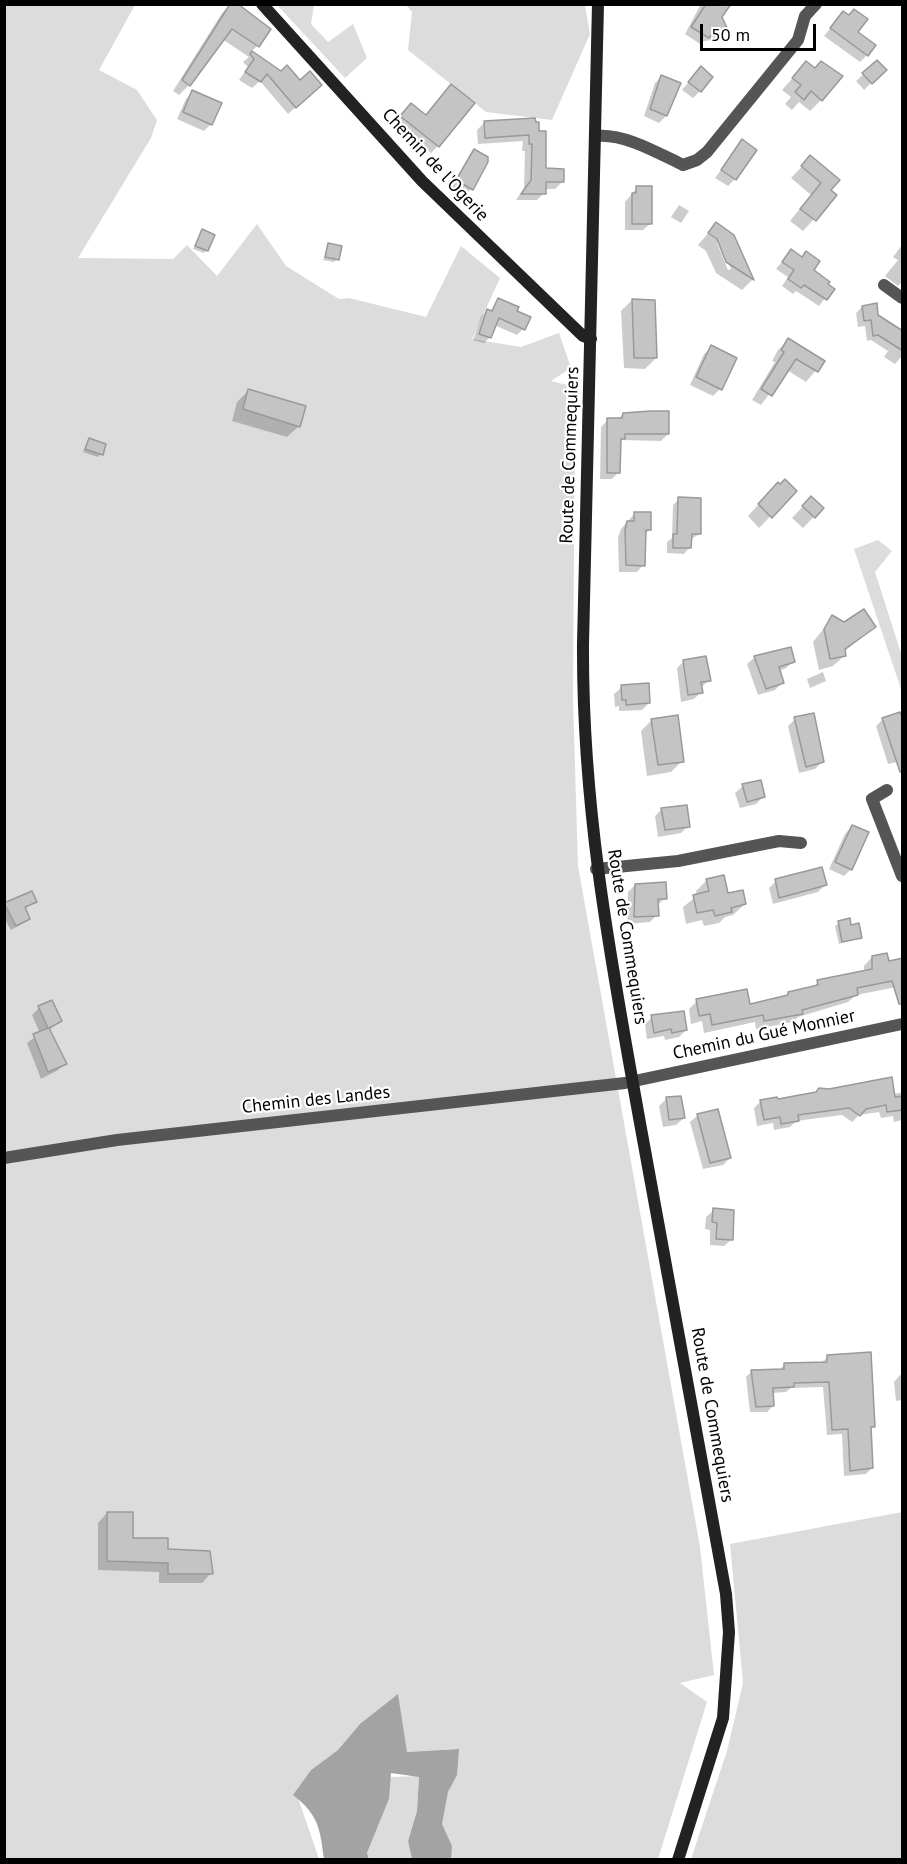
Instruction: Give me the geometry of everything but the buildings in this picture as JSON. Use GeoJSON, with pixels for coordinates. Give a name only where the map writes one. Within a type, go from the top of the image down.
{"type":"FeatureCollection","features":[{"type":"Feature","properties":{"kind":"street","name":"Chemin de l'Ogerie"},"geometry":{"type":"LineString","coordinates":[[262,4],[422,181],[519,278],[583,336],[591,339]]}},
{"type":"Feature","properties":{"kind":"street","name":"Route de Commequiers"},"geometry":{"type":"LineString","coordinates":[[598,4],[583,720],[596,869],[612,975],[726,1594],[729,1632],[723,1718],[678,1860]]}},
{"type":"Feature","properties":{"kind":"street"},"geometry":{"type":"LineString","coordinates":[[596,136],[606,135],[652,150],[683,165],[697,160],[707,152],[798,40],[805,16],[816,4]]}},
{"type":"Feature","properties":{"kind":"street"},"geometry":{"type":"LineString","coordinates":[[884,285],[903,298]]}},
{"type":"Feature","properties":{"kind":"street"},"geometry":{"type":"LineString","coordinates":[[887,790],[872,798],[903,876]]}},
{"type":"Feature","properties":{"kind":"street"},"geometry":{"type":"LineString","coordinates":[[596,869],[678,861],[779,841],[801,843]]}},
{"type":"Feature","properties":{"kind":"street","name":"Chemin du Gué Monnier"},"geometry":{"type":"LineString","coordinates":[[633,1082],[640,1078],[903,1024]]}},
{"type":"Feature","properties":{"kind":"street","name":"Chemin des Landes"},"geometry":{"type":"LineString","coordinates":[[4,1158],[117,1140],[633,1082]]}},
{"type":"Feature","properties":{"kind":"shaded area"},"geometry":{"type":"Polygon","coordinates":[[[5,5],[135,5],[99,70],[137,90],[157,120],[151,138],[78,258],[173,259],[187,245],[217,276],[257,224],[286,266],[339,299],[349,298],[426,317],[461,246],[500,278],[472,339],[521,347],[559,333],[571,368],[551,381],[575,387],[573,700],[578,866],[700,1547],[714,1675],[680,1683],[707,1702],[658,1859],[451,1859],[442,1814],[456,1769],[458,1749],[407,1752],[338,1750],[311,1770],[296,1792],[319,1859],[5,1860],[5,5]]]}},
{"type":"Feature","properties":{"kind":"shaded area"},"geometry":{"type":"Polygon","coordinates":[[[277,5],[314,5],[311,24],[328,42],[353,24],[367,58],[345,78],[277,5]]]}},
{"type":"Feature","properties":{"kind":"shaded area"},"geometry":{"type":"Polygon","coordinates":[[[406,5],[585,5],[590,34],[552,120],[486,112],[408,50],[412,12],[406,5]]]}},
{"type":"Feature","properties":{"kind":"shaded area"},"geometry":{"type":"Polygon","coordinates":[[[878,540],[892,551],[875,572],[902,656],[902,692],[854,549],[878,540]]]}},
{"type":"Feature","properties":{"kind":"shaded area"},"geometry":{"type":"Polygon","coordinates":[[[902,1512],[902,1859],[691,1859],[727,1751],[743,1683],[730,1544],[902,1512]]]}},
{"type":"Feature","properties":{"kind":"shaded area"},"geometry":{"type":"Polygon","coordinates":[[[398,1694],[407,1752],[459,1749],[457,1775],[448,1792],[442,1824],[452,1846],[451,1859],[412,1859],[408,1841],[417,1811],[419,1777],[391,1773],[389,1799],[367,1853],[369,1859],[324,1859],[317,1823],[302,1802],[293,1795],[311,1770],[338,1750],[360,1724],[398,1694]]]}},
{"type":"Feature","properties":{"kind":"shaded area"},"geometry":{"type":"Polygon","coordinates":[[[419,1776],[417,1811],[408,1841],[412,1859],[369,1859],[367,1853],[389,1799],[390,1777],[419,1776]]]}}]}
